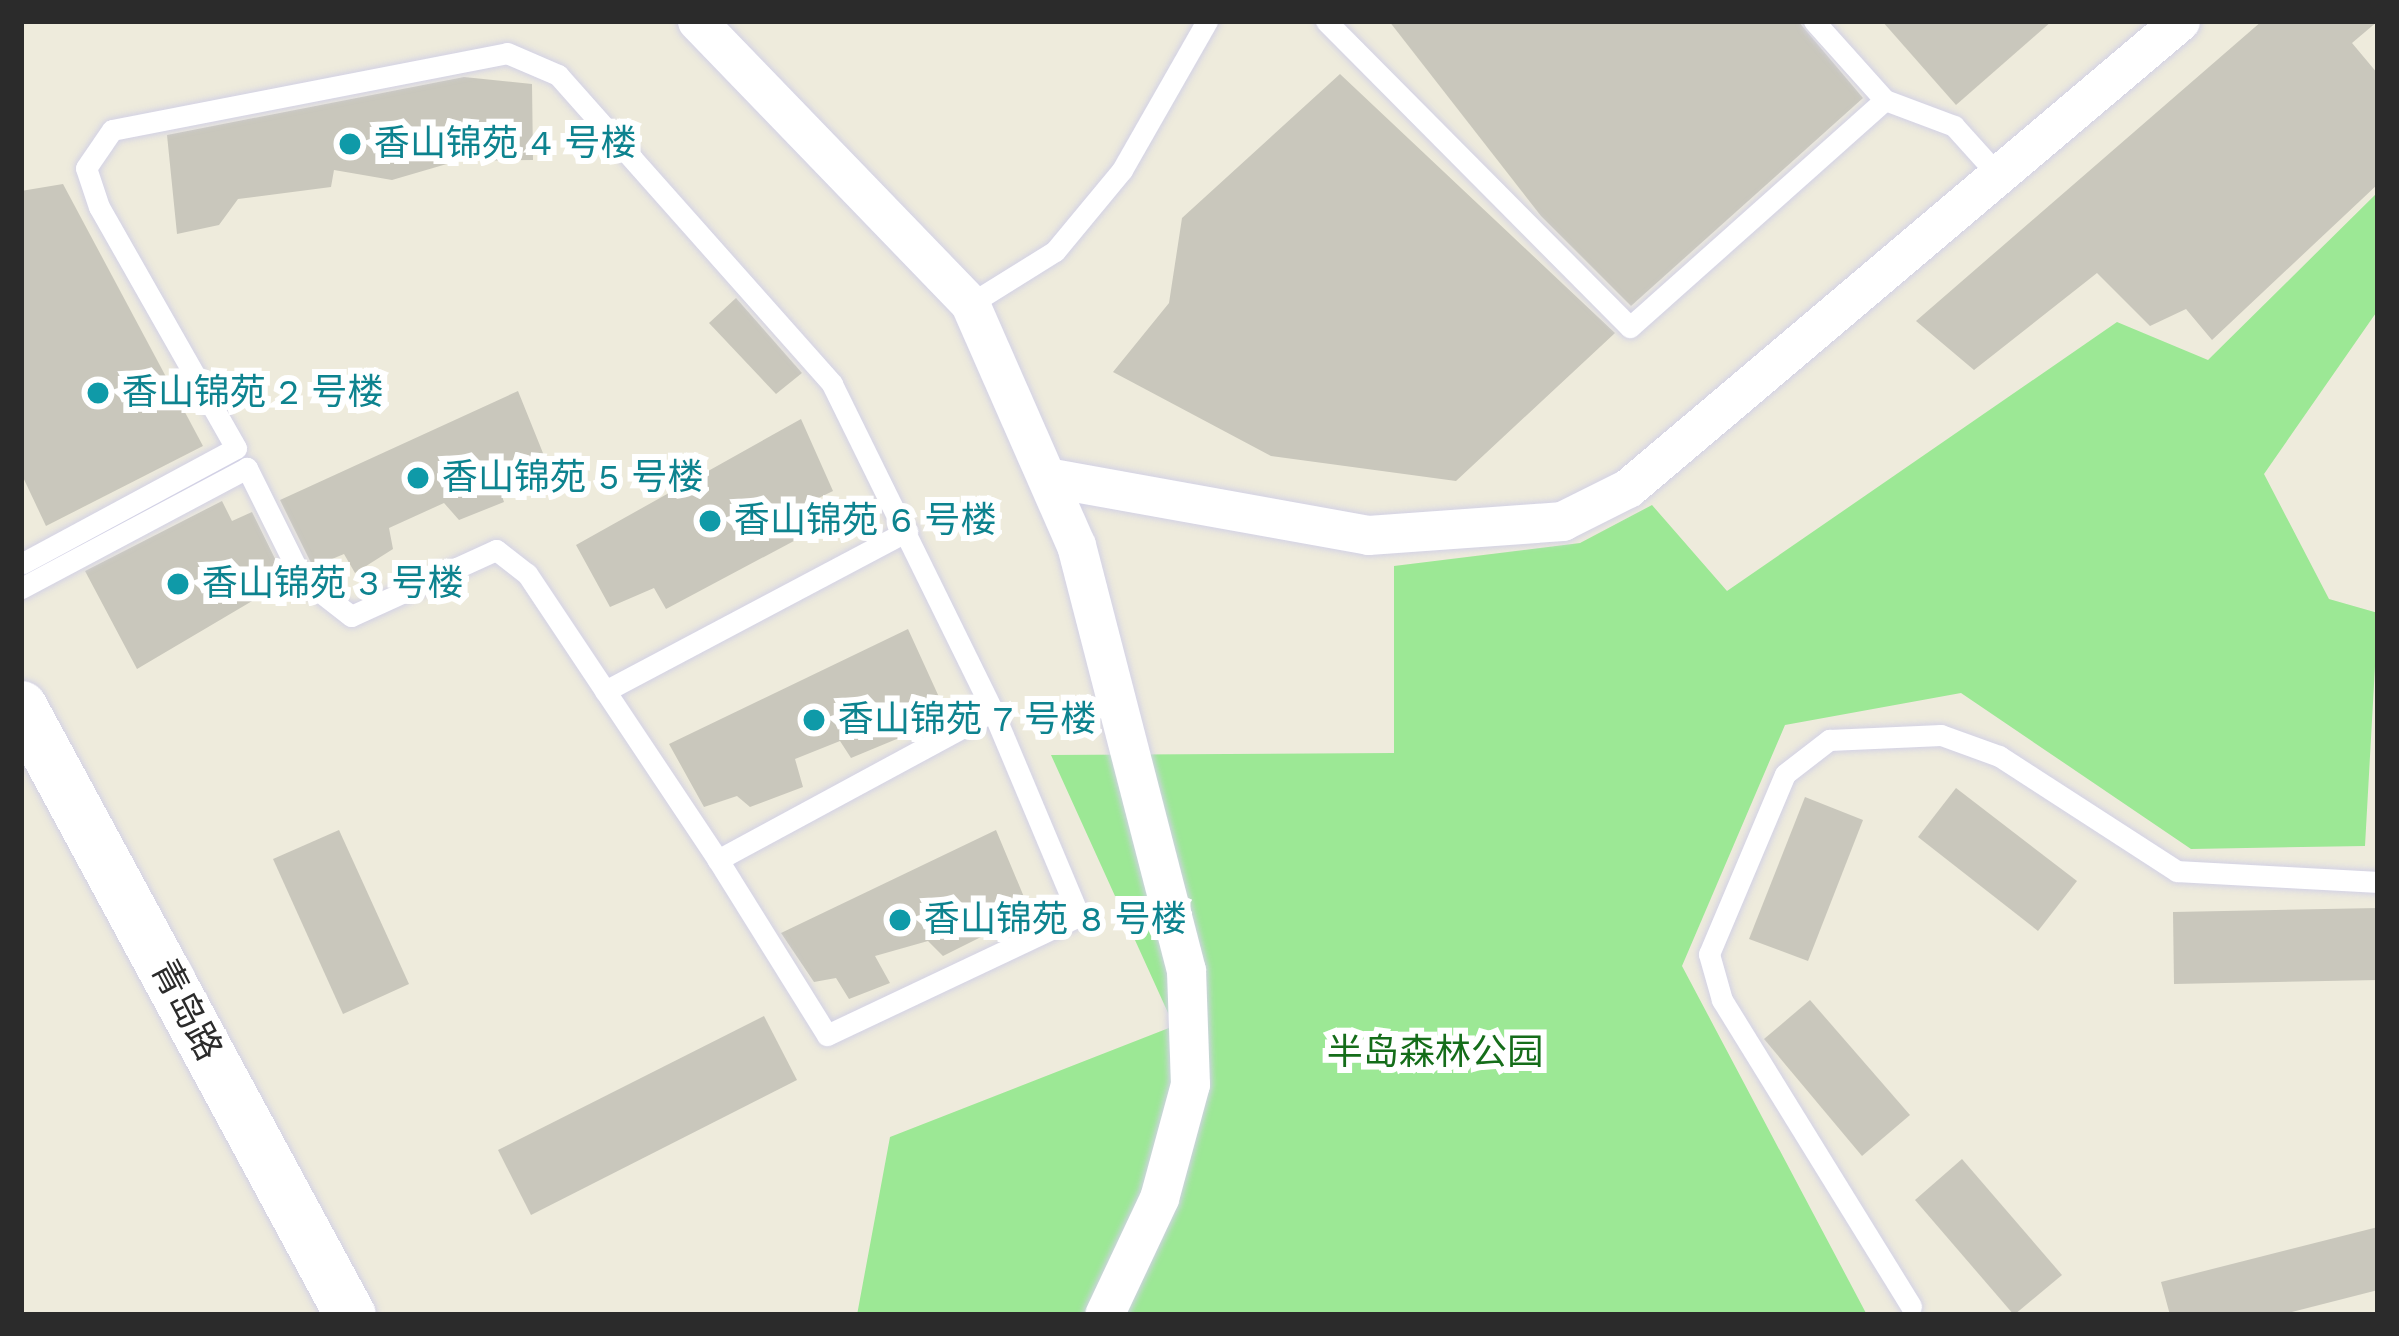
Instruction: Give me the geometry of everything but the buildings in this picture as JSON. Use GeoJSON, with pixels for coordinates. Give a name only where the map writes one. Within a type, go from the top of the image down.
{"type":"FeatureCollection","features":[{"type":"Feature","properties":{"kind":"street"},"geometry":{"type":"LineString","coordinates":[[697,21],[970,304],[1052,478],[1186,970],[1190,1084],[1159,1198],[1104,1315]]}},
{"type":"Feature","properties":{"kind":"street"},"geometry":{"type":"LineString","coordinates":[[1052,478],[1368,535],[1562,521],[1628,488],[2180,21]]}},
{"type":"Feature","properties":{"kind":"street","name":"青岛路"},"geometry":{"type":"LineString","coordinates":[[21,706],[350,1315]]}},
{"type":"Feature","properties":{"kind":"lane"},"geometry":{"type":"LineString","coordinates":[[970,304],[1055,251],[1122,170],[1207,21]]}},
{"type":"Feature","properties":{"kind":"lane"},"geometry":{"type":"LineString","coordinates":[[1326,21],[1630,327],[1885,100]]}},
{"type":"Feature","properties":{"kind":"lane"},"geometry":{"type":"LineString","coordinates":[[1814,21],[1885,100],[1954,125],[1999,176]]}},
{"type":"Feature","properties":{"kind":"lane"},"geometry":{"type":"LineString","coordinates":[[507,53],[558,75],[767,303],[832,384],[907,531],[993,711],[1079,916],[827,1035],[718,860],[527,574],[496,550],[351,616],[301,577],[242,458],[99,207],[86,168],[112,130],[507,53]]}},
{"type":"Feature","properties":{"kind":"lane"},"geometry":{"type":"LineString","coordinates":[[21,564],[242,458]]}},
{"type":"Feature","properties":{"kind":"lane"},"geometry":{"type":"LineString","coordinates":[[21,588],[242,458]]}},
{"type":"Feature","properties":{"kind":"lane"},"geometry":{"type":"LineString","coordinates":[[605,691],[907,531]]}},
{"type":"Feature","properties":{"kind":"lane"},"geometry":{"type":"LineString","coordinates":[[718,860],[993,711]]}},
{"type":"Feature","properties":{"kind":"lane"},"geometry":{"type":"LineString","coordinates":[[1911,1306],[1722,1000],[1709,954],[1785,775],[1829,740],[1941,735],[2000,756],[2177,871],[2378,882]]}},
{"type":"Feature","properties":{"kind":"green space","name":"半岛森林公园"},"geometry":{"type":"Polygon","coordinates":[[[2378,192],[2378,310],[2264,474],[2329,599],[2378,613],[2365,846],[2191,849],[1961,693],[1785,725],[1682,966],[1867,1315],[857,1315],[890,1137],[1174,1026],[1051,755],[1394,753],[1394,566],[1580,543],[1652,505],[1727,591],[2117,322],[2208,360],[2378,192]]]}},
{"type":"Feature","properties":{"kind":"place","name":"香山锦苑 4 号楼"},"geometry":{"type":"Point","coordinates":[350,144]}},
{"type":"Feature","properties":{"kind":"place","name":"香山锦苑 2 号楼"},"geometry":{"type":"Point","coordinates":[98,393]}},
{"type":"Feature","properties":{"kind":"place","name":"香山锦苑 5 号楼"},"geometry":{"type":"Point","coordinates":[418,478]}},
{"type":"Feature","properties":{"kind":"place","name":"香山锦苑 6 号楼"},"geometry":{"type":"Point","coordinates":[710,521]}},
{"type":"Feature","properties":{"kind":"place","name":"香山锦苑 3 号楼"},"geometry":{"type":"Point","coordinates":[178,584]}},
{"type":"Feature","properties":{"kind":"place","name":"香山锦苑 7 号楼"},"geometry":{"type":"Point","coordinates":[814,720]}},
{"type":"Feature","properties":{"kind":"place","name":"香山锦苑 8 号楼"},"geometry":{"type":"Point","coordinates":[900,920]}}]}
